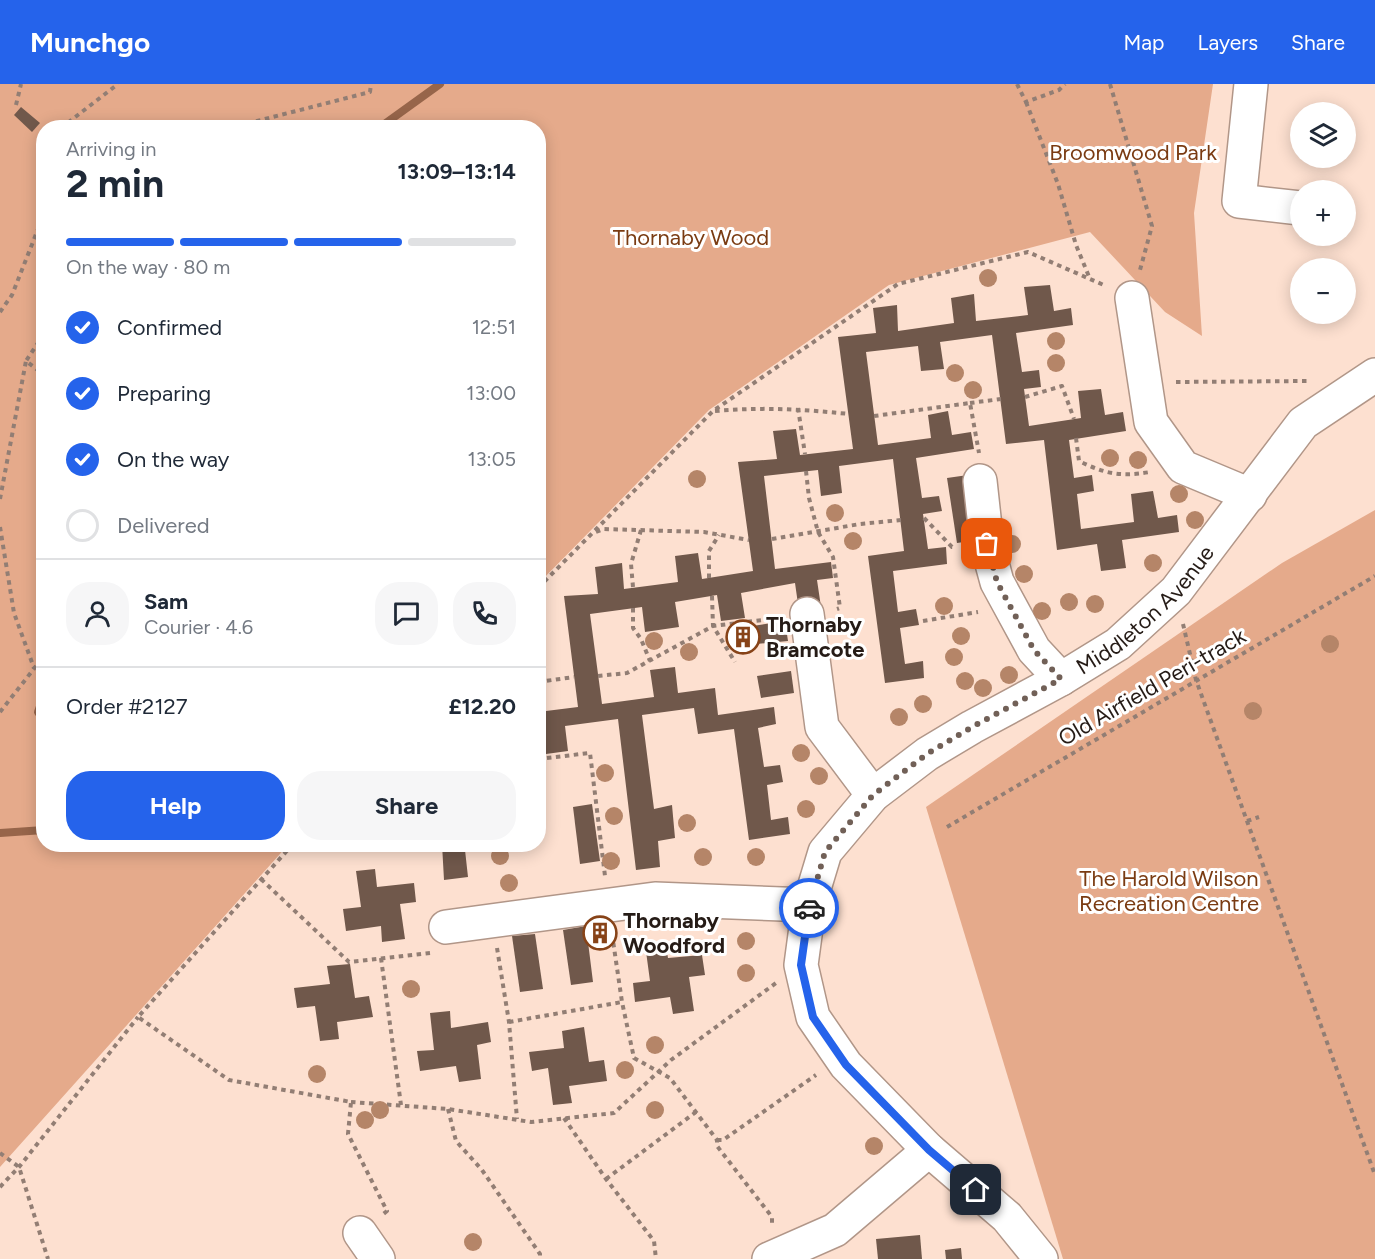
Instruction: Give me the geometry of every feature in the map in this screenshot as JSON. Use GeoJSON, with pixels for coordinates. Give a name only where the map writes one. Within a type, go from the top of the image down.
{"type":"FeatureCollection","features":[{"type":"Feature","properties":{"kind":"street"},"geometry":{"type":"LineString","coordinates":[[1251,84],[1239,201],[1290,207]]}},
{"type":"Feature","properties":{"kind":"street"},"geometry":{"type":"LineString","coordinates":[[1132,298],[1151,422],[1183,467],[1250,495]]}},
{"type":"Feature","properties":{"kind":"street","name":"Middleton Avenue"},"geometry":{"type":"LineString","coordinates":[[1041,1259],[1007,1217],[929,1150],[846,1065],[813,1017],[801,965],[809,905],[825,852],[873,795],[927,754],[1061,679],[1118,644],[1176,591],[1303,423],[1375,375]]}},
{"type":"Feature","properties":{"kind":"street"},"geometry":{"type":"LineString","coordinates":[[980,481],[987,544],[997,582],[1034,650],[1061,679]]}},
{"type":"Feature","properties":{"kind":"street"},"geometry":{"type":"LineString","coordinates":[[807,614],[822,727],[873,795]]}},
{"type":"Feature","properties":{"kind":"street"},"geometry":{"type":"LineString","coordinates":[[446,927],[655,899],[809,905]]}},
{"type":"Feature","properties":{"kind":"street"},"geometry":{"type":"LineString","coordinates":[[771,1258],[835,1230],[929,1150]]}},
{"type":"Feature","properties":{"kind":"street"},"geometry":{"type":"LineString","coordinates":[[360,1233],[378,1259]]}},
{"type":"Feature","properties":{"kind":"path"},"geometry":{"type":"LineString","coordinates":[[16,105],[21,84]]}},
{"type":"Feature","properties":{"kind":"path"},"geometry":{"type":"LineString","coordinates":[[71,120],[118,84]]}},
{"type":"Feature","properties":{"kind":"path"},"geometry":{"type":"LineString","coordinates":[[261,120],[370,92],[371,84]]}},
{"type":"Feature","properties":{"kind":"path"},"geometry":{"type":"LineString","coordinates":[[1017,84],[1058,184],[1076,245],[1090,280]]}},
{"type":"Feature","properties":{"kind":"path"},"geometry":{"type":"LineString","coordinates":[[1026,102],[1059,90],[1065,84]]}},
{"type":"Feature","properties":{"kind":"path"},"geometry":{"type":"LineString","coordinates":[[546,580],[713,411],[898,284],[1028,252],[1132,298],[1152,226],[1110,84]]}},
{"type":"Feature","properties":{"kind":"path"},"geometry":{"type":"LineString","coordinates":[[0,312],[12,295],[36,234]]}},
{"type":"Feature","properties":{"kind":"path"},"geometry":{"type":"LineString","coordinates":[[0,499],[26,361],[36,346]]}},
{"type":"Feature","properties":{"kind":"path"},"geometry":{"type":"LineString","coordinates":[[26,361],[36,369]]}},
{"type":"Feature","properties":{"kind":"path"},"geometry":{"type":"LineString","coordinates":[[1145,382],[1320,381]]}},
{"type":"Feature","properties":{"kind":"path"},"geometry":{"type":"LineString","coordinates":[[1025,397],[1062,386],[1074,419]]}},
{"type":"Feature","properties":{"kind":"path"},"geometry":{"type":"LineString","coordinates":[[874,416],[1001,399]]}},
{"type":"Feature","properties":{"kind":"path"},"geometry":{"type":"LineString","coordinates":[[970,403],[979,453],[980,481]]}},
{"type":"Feature","properties":{"kind":"path"},"geometry":{"type":"LineString","coordinates":[[713,411],[762,407],[798,408],[849,414]]}},
{"type":"Feature","properties":{"kind":"path"},"geometry":{"type":"LineString","coordinates":[[798,408],[805,454]]}},
{"type":"Feature","properties":{"kind":"path"},"geometry":{"type":"LineString","coordinates":[[1076,438],[1079,461],[1119,476],[1183,467]]}},
{"type":"Feature","properties":{"kind":"path"},"geometry":{"type":"LineString","coordinates":[[598,676],[627,673],[713,626],[840,608],[833,557],[818,532],[809,498],[806,471]]}},
{"type":"Feature","properties":{"kind":"path"},"geometry":{"type":"LineString","coordinates":[[924,518],[952,547],[987,544]]}},
{"type":"Feature","properties":{"kind":"path"},"geometry":{"type":"LineString","coordinates":[[772,539],[860,524],[901,520]]}},
{"type":"Feature","properties":{"kind":"path"},"geometry":{"type":"LineString","coordinates":[[0,527],[14,613],[34,668]]}},
{"type":"Feature","properties":{"kind":"path"},"geometry":{"type":"LineString","coordinates":[[593,533],[604,529],[704,532],[749,540]]}},
{"type":"Feature","properties":{"kind":"path"},"geometry":{"type":"LineString","coordinates":[[633,588],[631,564],[641,530]]}},
{"type":"Feature","properties":{"kind":"path"},"geometry":{"type":"LineString","coordinates":[[709,578],[709,551],[719,535]]}},
{"type":"Feature","properties":{"kind":"path","name":"Old Airfield Peri-track"},"geometry":{"type":"LineString","coordinates":[[947,827],[1375,576]]}},
{"type":"Feature","properties":{"kind":"path"},"geometry":{"type":"LineString","coordinates":[[1176,591],[1196,680],[1375,1175]]}},
{"type":"Feature","properties":{"kind":"path"},"geometry":{"type":"LineString","coordinates":[[712,596],[713,626],[735,662]]}},
{"type":"Feature","properties":{"kind":"path"},"geometry":{"type":"LineString","coordinates":[[923,621],[1010,607]]}},
{"type":"Feature","properties":{"kind":"path"},"geometry":{"type":"LineString","coordinates":[[633,608],[633,628],[641,639],[650,661]]}},
{"type":"Feature","properties":{"kind":"path"},"geometry":{"type":"LineString","coordinates":[[0,712],[36,666]]}},
{"type":"Feature","properties":{"kind":"path"},"geometry":{"type":"LineString","coordinates":[[546,681],[574,677]]}},
{"type":"Feature","properties":{"kind":"path"},"geometry":{"type":"LineString","coordinates":[[546,758],[590,753],[608,905],[622,1002],[634,1058],[670,1078],[717,1140],[717,1146],[772,1217],[771,1258]]}},
{"type":"Feature","properties":{"kind":"path"},"geometry":{"type":"LineString","coordinates":[[1247,821],[1259,817]]}},
{"type":"Feature","properties":{"kind":"path"},"geometry":{"type":"LineString","coordinates":[[0,1187],[20,1167],[138,1017],[286,852]]}},
{"type":"Feature","properties":{"kind":"path"},"geometry":{"type":"LineString","coordinates":[[261,879],[349,962],[442,952],[446,927]]}},
{"type":"Feature","properties":{"kind":"path"},"geometry":{"type":"LineString","coordinates":[[493,921],[509,1022],[517,1119]]}},
{"type":"Feature","properties":{"kind":"path"},"geometry":{"type":"LineString","coordinates":[[381,958],[401,1106]]}},
{"type":"Feature","properties":{"kind":"path"},"geometry":{"type":"LineString","coordinates":[[138,1017],[230,1080],[351,1102],[448,1109],[531,1122],[614,1113],[671,1060],[801,965]]}},
{"type":"Feature","properties":{"kind":"path"},"geometry":{"type":"LineString","coordinates":[[509,1022],[622,1002]]}},
{"type":"Feature","properties":{"kind":"path"},"geometry":{"type":"LineString","coordinates":[[717,1140],[723,1140],[841,1058]]}},
{"type":"Feature","properties":{"kind":"path"},"geometry":{"type":"LineString","coordinates":[[351,1102],[348,1134],[387,1211],[360,1233]]}},
{"type":"Feature","properties":{"kind":"path"},"geometry":{"type":"LineString","coordinates":[[448,1109],[456,1141],[482,1170],[540,1254],[540,1259]]}},
{"type":"Feature","properties":{"kind":"path"},"geometry":{"type":"LineString","coordinates":[[606,1179],[696,1112]]}},
{"type":"Feature","properties":{"kind":"path"},"geometry":{"type":"LineString","coordinates":[[564,1118],[606,1179],[654,1241],[656,1259]]}},
{"type":"Feature","properties":{"kind":"path"},"geometry":{"type":"LineString","coordinates":[[0,1153],[20,1167],[48,1259]]}},
{"type":"Feature","properties":{"kind":"green space","name":"Thornaby Wood"},"geometry":{"type":"Polygon","coordinates":[[[0,84],[1213,84],[1194,213],[1202,336],[1165,312],[1090,232],[889,285],[709,410],[546,576],[546,120],[36,120],[36,852],[282,852],[0,1167],[0,84]]]}},
{"type":"Feature","properties":{"kind":"green space","name":"The Harold Wilson Recreation Centre"},"geometry":{"type":"Polygon","coordinates":[[[1375,510],[1375,1259],[1063,1259],[926,807],[1282,563],[1375,510]]]}},
{"type":"Feature","properties":{"kind":"building"},"geometry":{"type":"Polygon","coordinates":[[[21,107],[36,120],[36,128],[32,132],[14,115],[21,107]]]}},
{"type":"Feature","properties":{"kind":"building"},"geometry":{"type":"Polygon","coordinates":[[[1050,285],[1054,311],[1071,308],[1073,325],[1016,333],[1022,372],[1039,370],[1041,387],[1024,389],[1029,426],[1081,418],[1078,391],[1101,389],[1105,415],[1123,412],[1126,431],[1069,440],[1074,478],[1092,475],[1094,491],[1077,494],[1081,529],[1134,522],[1131,494],[1153,491],[1158,518],[1177,515],[1179,532],[1122,540],[1126,568],[1101,571],[1097,544],[1057,550],[1044,440],[1006,444],[992,335],[940,342],[944,369],[921,371],[918,346],[866,352],[878,445],[931,438],[928,415],[948,411],[952,435],[971,432],[974,449],[916,458],[922,498],[939,496],[942,511],[923,514],[928,549],[946,547],[947,564],[893,571],[898,612],[916,609],[919,625],[900,628],[905,664],[923,661],[924,678],[885,683],[868,556],[904,551],[893,459],[839,466],[842,493],[821,496],[818,470],[764,476],[775,569],[831,562],[833,578],[817,580],[821,607],[799,611],[795,583],[741,593],[745,618],[721,621],[717,595],[675,602],[679,627],[645,632],[642,607],[590,614],[602,704],[654,697],[650,670],[675,667],[678,693],[715,688],[718,715],[774,707],[776,724],[758,728],[764,767],[780,765],[783,782],[767,785],[771,820],[788,817],[790,834],[749,840],[734,729],[698,734],[694,708],[642,715],[654,809],[672,805],[675,838],[658,841],[660,867],[636,870],[618,719],[565,726],[568,751],[546,754],[546,711],[578,707],[564,596],[598,594],[595,567],[622,563],[624,589],[678,582],[675,556],[698,553],[702,579],[753,571],[738,462],[777,459],[773,431],[796,429],[800,455],[853,449],[838,337],[876,333],[873,308],[897,305],[898,331],[954,323],[951,298],[974,294],[976,321],[1028,315],[1024,287],[1050,285]]]}},
{"type":"Feature","properties":{"kind":"building"},"geometry":{"type":"Polygon","coordinates":[[[968,475],[977,540],[957,543],[947,478],[968,475]]]}},
{"type":"Feature","properties":{"kind":"building"},"geometry":{"type":"Polygon","coordinates":[[[785,621],[788,641],[735,646],[733,629],[785,621]]]}},
{"type":"Feature","properties":{"kind":"building"},"geometry":{"type":"Polygon","coordinates":[[[791,671],[794,693],[761,698],[757,676],[791,671]]]}},
{"type":"Feature","properties":{"kind":"building"},"geometry":{"type":"Polygon","coordinates":[[[592,804],[600,861],[580,864],[573,807],[592,804]]]}},
{"type":"Feature","properties":{"kind":"building"},"geometry":{"type":"Polygon","coordinates":[[[442,852],[465,852],[468,877],[444,880],[442,852]]]}},
{"type":"Feature","properties":{"kind":"building"},"geometry":{"type":"Polygon","coordinates":[[[375,869],[377,887],[414,883],[416,902],[400,904],[405,939],[382,942],[381,926],[346,931],[343,909],[361,907],[356,871],[375,869]]]}},
{"type":"Feature","properties":{"kind":"building","name":"Thornaby Woodford"},"geometry":{"type":"Polygon","coordinates":[[[607,925],[608,938],[593,940],[591,927],[607,925]]]}},
{"type":"Feature","properties":{"kind":"building"},"geometry":{"type":"Polygon","coordinates":[[[586,926],[593,982],[571,985],[563,930],[586,926]]]}},
{"type":"Feature","properties":{"kind":"building"},"geometry":{"type":"Polygon","coordinates":[[[535,934],[543,989],[520,992],[512,936],[535,934]]]}},
{"type":"Feature","properties":{"kind":"building"},"geometry":{"type":"Polygon","coordinates":[[[665,941],[668,958],[702,955],[705,975],[689,977],[694,1011],[673,1014],[670,997],[635,1002],[633,983],[650,981],[645,944],[665,941]]]}},
{"type":"Feature","properties":{"kind":"building"},"geometry":{"type":"Polygon","coordinates":[[[350,964],[355,998],[369,996],[373,1017],[337,1022],[339,1039],[320,1041],[315,1006],[297,1008],[294,988],[330,984],[327,966],[350,964]]]}},
{"type":"Feature","properties":{"kind":"building"},"geometry":{"type":"Polygon","coordinates":[[[450,1011],[451,1028],[488,1022],[491,1042],[477,1045],[481,1079],[459,1082],[456,1066],[420,1071],[417,1051],[434,1050],[430,1013],[450,1011]]]}},
{"type":"Feature","properties":{"kind":"building"},"geometry":{"type":"Polygon","coordinates":[[[584,1027],[589,1062],[604,1060],[607,1081],[569,1086],[572,1103],[553,1105],[548,1068],[532,1071],[529,1052],[564,1048],[562,1031],[584,1027]]]}},
{"type":"Feature","properties":{"kind":"building"},"geometry":{"type":"Polygon","coordinates":[[[920,1235],[922,1259],[878,1259],[876,1239],[920,1235]]]}},
{"type":"Feature","properties":{"kind":"building"},"geometry":{"type":"Polygon","coordinates":[[[961,1248],[962,1259],[946,1259],[945,1250],[961,1248]]]}},
{"type":"Feature","properties":{"kind":"waterway"},"geometry":{"type":"LineString","coordinates":[[390,120],[440,84]]}},
{"type":"Feature","properties":{"kind":"waterway"},"geometry":{"type":"LineString","coordinates":[[0,833],[36,831]]}},
{"type":"Feature","properties":{"kind":"way so far"},"geometry":{"type":"LineString","coordinates":[[809,908],[825,852],[873,795],[927,754],[1061,679],[1034,650],[997,582],[987,544]]}},
{"type":"Feature","properties":{"kind":"place","name":"Thornaby Bramcote"},"geometry":{"type":"Point","coordinates":[743,637]}},
{"type":"Feature","properties":{"kind":"place","name":"Thornaby Woodford"},"geometry":{"type":"Point","coordinates":[600,933]}},
{"type":"Feature","properties":{"kind":"route"},"geometry":{"type":"LineString","coordinates":[[809,908],[801,965],[813,1017],[846,1065],[929,1150],[976,1190]]}},
{"type":"Feature","properties":{"kind":"park label","name":"Broomwood Park"},"geometry":{"type":"Point","coordinates":[1133,152]}}]}
